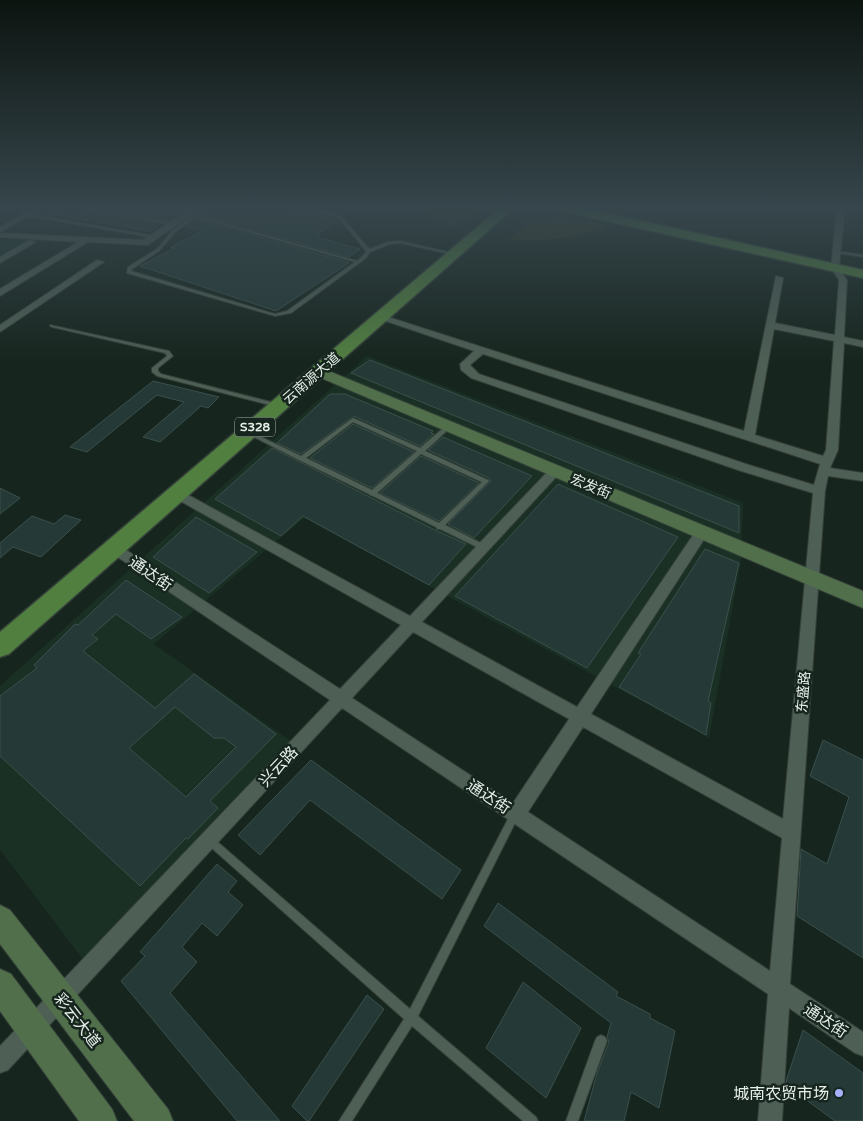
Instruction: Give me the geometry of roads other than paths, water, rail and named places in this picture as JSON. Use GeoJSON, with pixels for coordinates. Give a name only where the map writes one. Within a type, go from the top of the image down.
{"type":"FeatureCollection","features":[{"type":"Feature","properties":{"kind":"main road","name":"云南源大道"},"geometry":{"type":"LineString","coordinates":[[0,647],[449,259]]}},
{"type":"Feature","properties":{"kind":"main road"},"geometry":{"type":"LineString","coordinates":[[832,259],[863,274]]}},
{"type":"Feature","properties":{"kind":"street"},"geometry":{"type":"LineString","coordinates":[[0,293],[55,259]]}},
{"type":"Feature","properties":{"kind":"street","name":"东盛路"},"geometry":{"type":"LineString","coordinates":[[770,1121],[778,989],[819,491],[825,466],[832,450],[843,280],[836,260]]}},
{"type":"Feature","properties":{"kind":"street"},"geometry":{"type":"LineString","coordinates":[[2,326],[100,262]]}},
{"type":"Feature","properties":{"kind":"street"},"geometry":{"type":"LineString","coordinates":[[749,437],[779,278]]}},
{"type":"Feature","properties":{"kind":"street"},"geometry":{"type":"LineString","coordinates":[[382,318],[749,437],[825,466],[863,477]]}},
{"type":"Feature","properties":{"kind":"street"},"geometry":{"type":"LineString","coordinates":[[771,325],[863,344]]}},
{"type":"Feature","properties":{"kind":"street"},"geometry":{"type":"LineString","coordinates":[[481,350],[465,364],[465,368],[475,376],[745,468],[819,491]]}},
{"type":"Feature","properties":{"kind":"street","name":"宏发街"},"geometry":{"type":"LineString","coordinates":[[319,372],[863,600]]}},
{"type":"Feature","properties":{"kind":"street","name":"兴云路"},"geometry":{"type":"LineString","coordinates":[[0,1062],[555,471]]}},
{"type":"Feature","properties":{"kind":"street"},"geometry":{"type":"LineString","coordinates":[[177,494],[792,834]]}},
{"type":"Feature","properties":{"kind":"street"},"geometry":{"type":"LineString","coordinates":[[516,814],[702,532]]}},
{"type":"Feature","properties":{"kind":"street","name":"通达街"},"geometry":{"type":"LineString","coordinates":[[115,549],[863,1044]]}},
{"type":"Feature","properties":{"kind":"street","name":"彩云大道"},"geometry":{"type":"LineString","coordinates":[[0,920],[156,1121]]}},
{"type":"Feature","properties":{"kind":"street"},"geometry":{"type":"LineString","coordinates":[[0,985],[100,1121]]}},
{"type":"Feature","properties":{"kind":"lane"},"geometry":{"type":"LineString","coordinates":[[144,259],[130,268],[129,272],[275,315],[289,312],[362,259]]}},
{"type":"Feature","properties":{"kind":"lane"},"geometry":{"type":"LineString","coordinates":[[349,259],[358,262]]}},
{"type":"Feature","properties":{"kind":"lane"},"geometry":{"type":"LineString","coordinates":[[836,260],[841,259]]}},
{"type":"Feature","properties":{"kind":"lane"},"geometry":{"type":"LineString","coordinates":[[52,326],[167,352],[170,356],[155,368],[157,373],[164,377],[280,406]]}},
{"type":"Feature","properties":{"kind":"lane"},"geometry":{"type":"LineString","coordinates":[[300,459],[353,420],[486,481],[438,527]]}},
{"type":"Feature","properties":{"kind":"lane"},"geometry":{"type":"LineString","coordinates":[[372,494],[449,426]]}},
{"type":"Feature","properties":{"kind":"lane"},"geometry":{"type":"LineString","coordinates":[[249,432],[438,527],[483,547]]}},
{"type":"Feature","properties":{"kind":"lane"},"geometry":{"type":"LineString","coordinates":[[345,1121],[411,1018],[516,814]]}},
{"type":"Feature","properties":{"kind":"lane"},"geometry":{"type":"LineString","coordinates":[[208,840],[532,1121]]}},
{"type":"Feature","properties":{"kind":"lane"},"geometry":{"type":"LineString","coordinates":[[572,1121],[601,1041]]}},
{"type":"Feature","properties":{"kind":"place","name":"城南农贸市场"},"geometry":{"type":"Point","coordinates":[839,1093]}}]}
